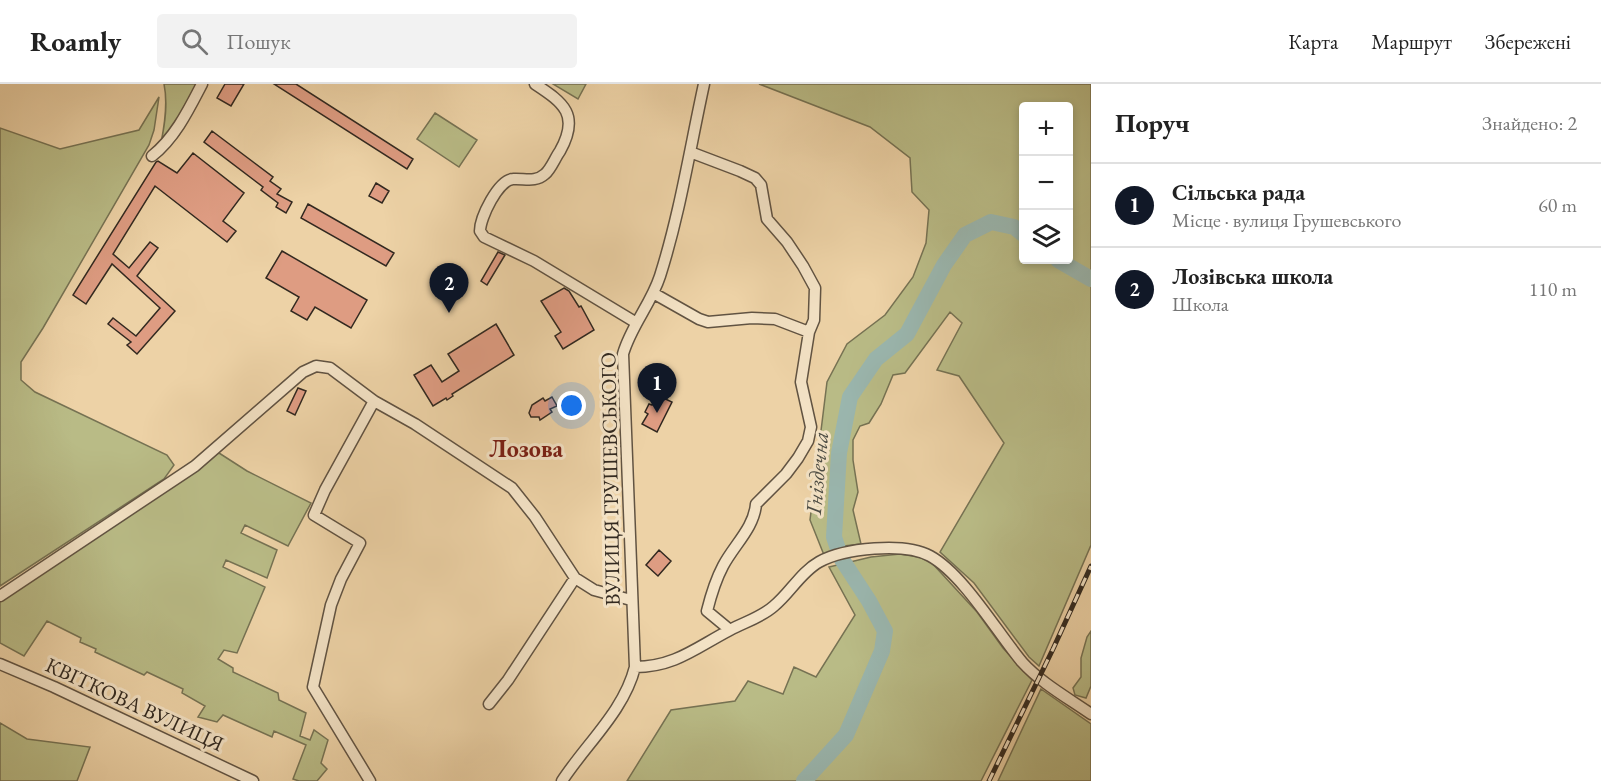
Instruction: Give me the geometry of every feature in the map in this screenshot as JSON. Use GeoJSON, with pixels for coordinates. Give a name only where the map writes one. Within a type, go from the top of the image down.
{"type":"FeatureCollection","features":[{"type":"Feature","properties":{"kind":"street"},"geometry":{"type":"LineString","coordinates":[[152,156],[174,133],[202,84]]}},
{"type":"Feature","properties":{"kind":"street"},"geometry":{"type":"LineString","coordinates":[[535,84],[564,105],[569,116],[565,141],[544,175],[537,179],[513,179],[502,184],[485,214],[480,231],[484,237],[534,261],[635,322]]}},
{"type":"Feature","properties":{"kind":"street","name":"ВУЛИЦЯ ГРУШЕВСЬКОГО"},"geometry":{"type":"LineString","coordinates":[[562,781],[622,699],[632,681],[635,667],[623,354],[635,322],[653,293],[663,264],[703,89]]}},
{"type":"Feature","properties":{"kind":"street"},"geometry":{"type":"LineString","coordinates":[[690,152],[755,178],[761,186],[766,219],[787,242],[815,288],[814,320],[802,365],[801,382],[811,427],[808,441],[786,474],[756,504],[750,525],[724,565],[713,588],[707,611],[730,630]]}},
{"type":"Feature","properties":{"kind":"street"},"geometry":{"type":"LineString","coordinates":[[653,293],[708,322],[752,318],[775,319],[809,332]]}},
{"type":"Feature","properties":{"kind":"street"},"geometry":{"type":"LineString","coordinates":[[0,596],[195,466],[303,372],[316,366],[330,368],[374,401],[415,424],[512,488],[535,517],[575,578],[594,590],[631,600]]}},
{"type":"Feature","properties":{"kind":"street"},"geometry":{"type":"LineString","coordinates":[[370,781],[313,687],[331,605],[341,579],[360,543],[314,515],[325,490],[374,401]]}},
{"type":"Feature","properties":{"kind":"street"},"geometry":{"type":"LineString","coordinates":[[635,667],[650,667],[685,657],[773,608],[819,562],[850,552],[913,550],[930,556],[963,587],[1024,663],[1091,714]]}},
{"type":"Feature","properties":{"kind":"street"},"geometry":{"type":"LineString","coordinates":[[489,704],[508,680],[575,578]]}},
{"type":"Feature","properties":{"kind":"street","name":"КВІТКОВА ВУЛИЦЯ"},"geometry":{"type":"LineString","coordinates":[[0,664],[253,781]]}},
{"type":"Feature","properties":{"kind":"green space"},"geometry":{"type":"Polygon","coordinates":[[[164,84],[207,84],[179,135],[161,143],[166,113],[164,84]]]}},
{"type":"Feature","properties":{"kind":"green space"},"geometry":{"type":"Polygon","coordinates":[[[553,84],[586,84],[578,99],[553,84]]]}},
{"type":"Feature","properties":{"kind":"green space"},"geometry":{"type":"Polygon","coordinates":[[[759,84],[1091,84],[1091,545],[1039,666],[1029,657],[974,583],[940,552],[1004,443],[959,376],[937,370],[962,323],[950,312],[905,373],[893,375],[881,404],[869,423],[860,426],[853,440],[853,460],[858,492],[853,510],[861,544],[844,546],[824,555],[810,520],[827,382],[847,344],[885,315],[913,277],[926,243],[929,210],[912,192],[910,158],[870,127],[759,84]]]}},
{"type":"Feature","properties":{"kind":"green space"},"geometry":{"type":"Polygon","coordinates":[[[159,97],[154,130],[149,145],[21,362],[21,380],[35,392],[167,455],[174,465],[164,479],[0,586],[0,128],[60,149],[139,130],[159,97]]]}},
{"type":"Feature","properties":{"kind":"green space"},"geometry":{"type":"Polygon","coordinates":[[[435,113],[477,140],[459,167],[417,139],[435,113]]]}},
{"type":"Feature","properties":{"kind":"green space"},"geometry":{"type":"Polygon","coordinates":[[[219,453],[247,471],[311,503],[288,546],[245,525],[241,533],[277,550],[267,578],[226,560],[223,567],[265,587],[237,653],[224,650],[218,659],[233,668],[233,672],[278,693],[279,700],[306,713],[300,736],[310,740],[314,730],[328,740],[321,763],[327,769],[317,781],[293,779],[306,745],[274,731],[272,737],[223,715],[217,722],[198,717],[205,706],[182,693],[183,689],[147,672],[144,675],[95,652],[96,649],[80,642],[81,638],[47,621],[24,656],[0,643],[0,602],[219,453]]]}},
{"type":"Feature","properties":{"kind":"green space"},"geometry":{"type":"Polygon","coordinates":[[[900,554],[919,557],[931,562],[977,612],[1003,648],[1032,680],[981,781],[627,781],[671,710],[735,701],[748,681],[783,694],[794,667],[816,677],[855,615],[829,567],[871,557],[900,554]]]}},
{"type":"Feature","properties":{"kind":"green space"},"geometry":{"type":"Polygon","coordinates":[[[1091,631],[1091,686],[1086,698],[1075,695],[1073,688],[1081,677],[1081,658],[1091,631]]]}},
{"type":"Feature","properties":{"kind":"green space"},"geometry":{"type":"Polygon","coordinates":[[[1041,689],[1091,724],[1091,781],[998,781],[1041,689]]]}},
{"type":"Feature","properties":{"kind":"green space"},"geometry":{"type":"Polygon","coordinates":[[[0,723],[27,739],[90,747],[77,781],[0,781],[0,723]]]}},
{"type":"Feature","properties":{"kind":"building"},"geometry":{"type":"Polygon","coordinates":[[[225,84],[244,84],[231,106],[217,98],[225,84]]]}},
{"type":"Feature","properties":{"kind":"building"},"geometry":{"type":"Polygon","coordinates":[[[274,84],[296,84],[413,159],[407,169],[274,84]]]}},
{"type":"Feature","properties":{"kind":"building"},"geometry":{"type":"Polygon","coordinates":[[[212,131],[273,177],[270,181],[281,189],[277,194],[292,202],[286,213],[276,207],[278,203],[261,190],[263,187],[204,142],[212,131]]]}},
{"type":"Feature","properties":{"kind":"building"},"geometry":{"type":"Polygon","coordinates":[[[193,153],[244,193],[223,221],[236,231],[227,242],[155,186],[113,254],[129,268],[150,242],[158,248],[137,276],[175,311],[137,354],[127,345],[131,342],[108,324],[113,318],[136,336],[160,308],[112,264],[86,304],[73,295],[156,162],[158,161],[177,173],[193,153]]]}},
{"type":"Feature","properties":{"kind":"building"},"geometry":{"type":"Polygon","coordinates":[[[376,183],[389,191],[382,203],[369,196],[376,183]]]}},
{"type":"Feature","properties":{"kind":"building"},"geometry":{"type":"Polygon","coordinates":[[[308,204],[394,253],[386,266],[301,218],[308,204]]]}},
{"type":"Feature","properties":{"kind":"building"},"geometry":{"type":"Polygon","coordinates":[[[282,251],[367,300],[351,328],[315,307],[307,320],[291,311],[299,297],[266,278],[282,251]]]}},
{"type":"Feature","properties":{"kind":"building"},"geometry":{"type":"Polygon","coordinates":[[[498,252],[505,255],[487,285],[481,281],[498,252]]]}},
{"type":"Feature","properties":{"kind":"building"},"geometry":{"type":"Polygon","coordinates":[[[564,288],[569,291],[579,307],[581,306],[594,330],[563,349],[555,336],[561,332],[541,301],[564,288]]]}},
{"type":"Feature","properties":{"kind":"building"},"geometry":{"type":"Polygon","coordinates":[[[496,324],[514,355],[452,394],[453,396],[447,400],[446,398],[433,406],[414,375],[431,365],[442,382],[459,371],[448,354],[496,324]]]}},
{"type":"Feature","properties":{"kind":"building"},"geometry":{"type":"Polygon","coordinates":[[[298,388],[306,391],[295,415],[287,411],[298,388]]]}},
{"type":"Feature","properties":{"kind":"building"},"geometry":{"type":"Polygon","coordinates":[[[657,395],[672,402],[657,432],[642,424],[648,414],[645,412],[649,404],[652,405],[657,395]]]}},
{"type":"Feature","properties":{"kind":"building"},"geometry":{"type":"Polygon","coordinates":[[[552,397],[557,406],[550,409],[552,412],[540,420],[539,417],[531,417],[529,413],[532,405],[543,398],[545,401],[552,397]]]}},
{"type":"Feature","properties":{"kind":"building"},"geometry":{"type":"Polygon","coordinates":[[[659,550],[671,561],[658,576],[646,565],[659,550]]]}},
{"type":"Feature","properties":{"kind":"waterway","name":"Гніздечна"},"geometry":{"type":"LineString","coordinates":[[804,781],[846,735],[882,651],[885,631],[841,558],[834,537],[839,453],[850,397],[876,359],[907,334],[944,265],[965,235],[991,222],[1014,227],[1019,231]]}},
{"type":"Feature","properties":{"kind":"waterway","name":"Гніздечна"},"geometry":{"type":"LineString","coordinates":[[1065,264],[1091,279]]}},
{"type":"Feature","properties":{"kind":"railway"},"geometry":{"type":"LineString","coordinates":[[989,781],[1091,566]]}},
{"type":"Feature","properties":{"kind":"place","name":"Лозівська школа"},"geometry":{"type":"Point","coordinates":[449,313]}},
{"type":"Feature","properties":{"kind":"place","name":"Сільська рада"},"geometry":{"type":"Point","coordinates":[657,413]}},
{"type":"Feature","properties":{"kind":"district","name":"Лозова"},"geometry":{"type":"Point","coordinates":[526,448]}}]}
